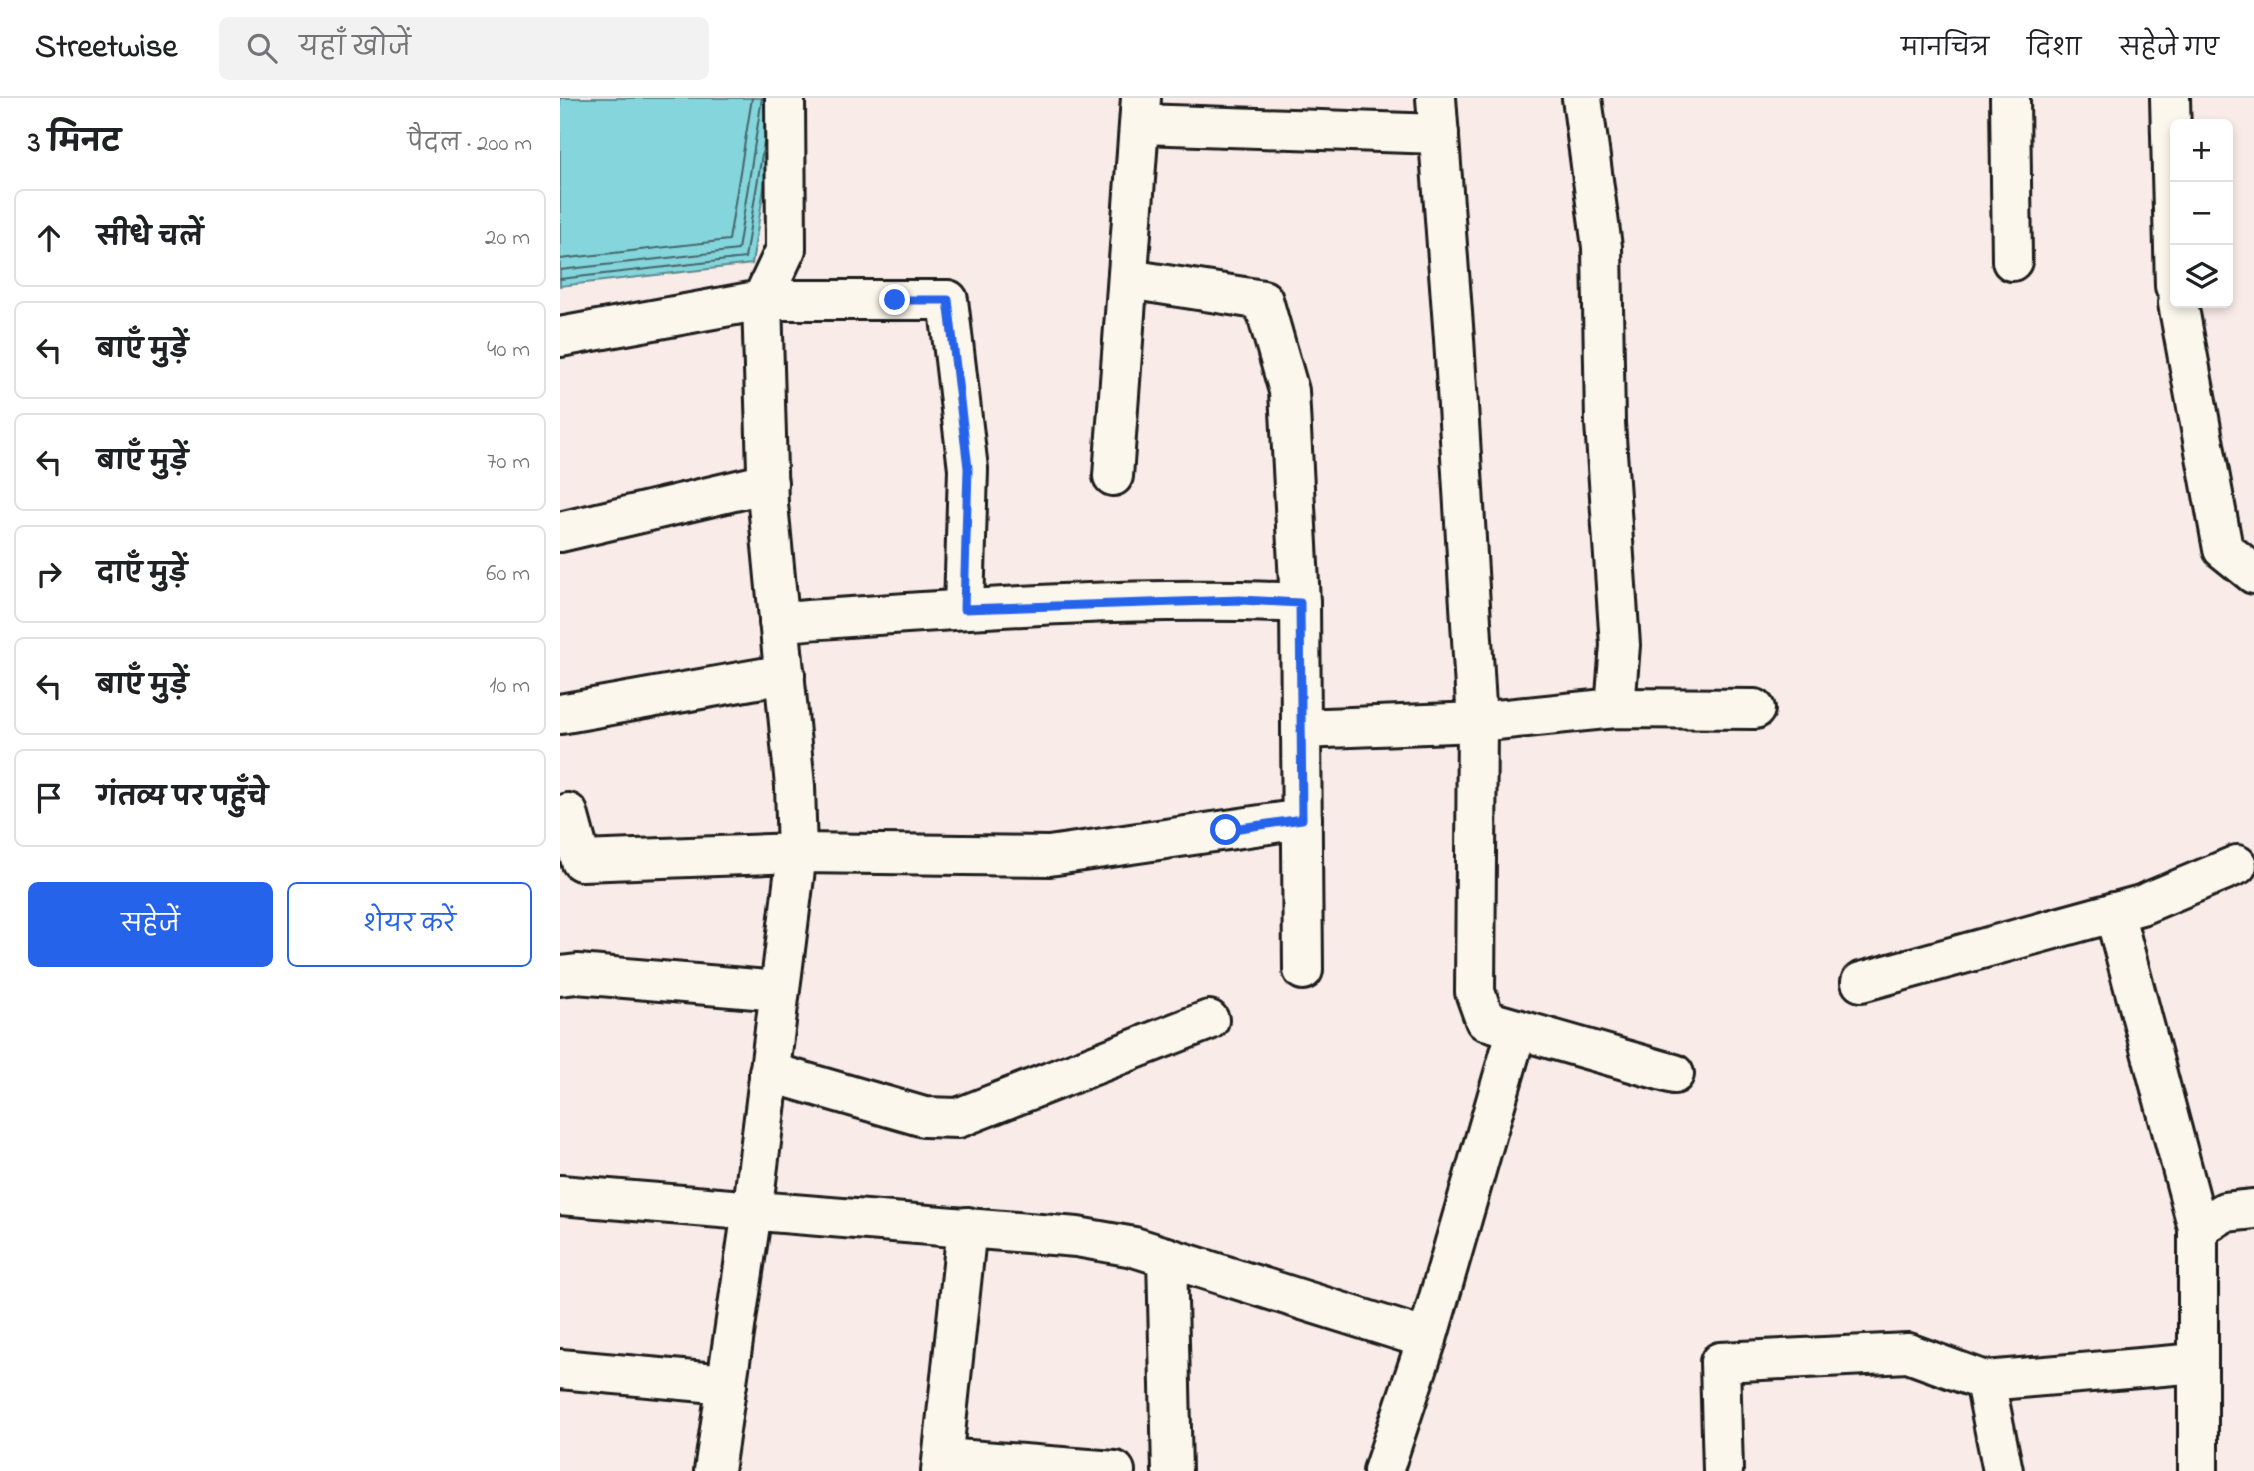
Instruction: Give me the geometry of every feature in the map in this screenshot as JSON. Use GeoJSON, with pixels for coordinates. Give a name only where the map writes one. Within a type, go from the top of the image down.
{"type":"FeatureCollection","features":[{"type":"Feature","properties":{"kind":"street"},"geometry":{"type":"LineString","coordinates":[[714,1471],[752,1209],[797,853],[795,786],[768,483],[762,300],[786,249],[785,98]]}},
{"type":"Feature","properties":{"kind":"street"},"geometry":{"type":"LineString","coordinates":[[1583,98],[1602,247],[1605,423],[1620,645],[1615,708]]}},
{"type":"Feature","properties":{"kind":"street"},"geometry":{"type":"LineString","coordinates":[[2010,98],[2012,261]]}},
{"type":"Feature","properties":{"kind":"street"},"geometry":{"type":"LineString","coordinates":[[2170,98],[2174,245]]}},
{"type":"Feature","properties":{"kind":"street"},"geometry":{"type":"LineString","coordinates":[[1113,476],[1141,111],[1438,116],[1455,352],[1476,722],[1475,992],[1485,1020],[1674,1074]]}},
{"type":"Feature","properties":{"kind":"street"},"geometry":{"type":"LineString","coordinates":[[1128,279],[1263,300],[1289,391],[1300,603],[1303,970]]}},
{"type":"Feature","properties":{"kind":"street"},"geometry":{"type":"LineString","coordinates":[[560,337],[762,300],[948,300],[968,468],[964,609]]}},
{"type":"Feature","properties":{"kind":"street"},"geometry":{"type":"LineString","coordinates":[[2179,308],[2223,549],[2254,574]]}},
{"type":"Feature","properties":{"kind":"street"},"geometry":{"type":"LineString","coordinates":[[560,532],[768,483]]}},
{"type":"Feature","properties":{"kind":"street"},"geometry":{"type":"LineString","coordinates":[[779,622],[964,609],[1240,600],[1300,603]]}},
{"type":"Feature","properties":{"kind":"street"},"geometry":{"type":"LineString","coordinates":[[560,715],[785,674]]}},
{"type":"Feature","properties":{"kind":"street"},"geometry":{"type":"LineString","coordinates":[[1301,729],[1476,722],[1615,708],[1755,709]]}},
{"type":"Feature","properties":{"kind":"street"},"geometry":{"type":"LineString","coordinates":[[560,816],[568,813],[581,861],[797,853],[1049,856],[1302,819]]}},
{"type":"Feature","properties":{"kind":"street"},"geometry":{"type":"LineString","coordinates":[[1861,982],[2141,905],[2237,865]]}},
{"type":"Feature","properties":{"kind":"street"},"geometry":{"type":"LineString","coordinates":[[2115,912],[2198,1228],[2198,1471]]}},
{"type":"Feature","properties":{"kind":"street"},"geometry":{"type":"LineString","coordinates":[[560,976],[577,974],[779,991]]}},
{"type":"Feature","properties":{"kind":"street"},"geometry":{"type":"LineString","coordinates":[[769,1072],[924,1117],[958,1118],[1209,1020]]}},
{"type":"Feature","properties":{"kind":"street"},"geometry":{"type":"LineString","coordinates":[[1383,1471],[1427,1339],[1517,1029]]}},
{"type":"Feature","properties":{"kind":"street"},"geometry":{"type":"LineString","coordinates":[[560,1195],[1077,1237],[1134,1247],[1427,1339]]}},
{"type":"Feature","properties":{"kind":"street"},"geometry":{"type":"LineString","coordinates":[[2198,1228],[2225,1212],[2254,1209]]}},
{"type":"Feature","properties":{"kind":"street"},"geometry":{"type":"LineString","coordinates":[[967,1227],[942,1464],[1115,1471]]}},
{"type":"Feature","properties":{"kind":"street"},"geometry":{"type":"LineString","coordinates":[[1167,1257],[1172,1471]]}},
{"type":"Feature","properties":{"kind":"street"},"geometry":{"type":"LineString","coordinates":[[1723,1471],[1720,1362],[1908,1353],[1985,1381],[2198,1363]]}},
{"type":"Feature","properties":{"kind":"street"},"geometry":{"type":"LineString","coordinates":[[560,1369],[727,1384]]}},
{"type":"Feature","properties":{"kind":"street"},"geometry":{"type":"LineString","coordinates":[[1985,1381],[2003,1471]]}},
{"type":"Feature","properties":{"kind":"water"},"geometry":{"type":"Polygon","coordinates":[[[560,98],[778,98],[752,264],[560,286],[560,98]]]}},
{"type":"Feature","properties":{"kind":"route"},"geometry":{"type":"LineString","coordinates":[[895,300],[948,300],[968,468],[964,609],[1240,600],[1300,603],[1302,819],[1226,830]]}}]}
